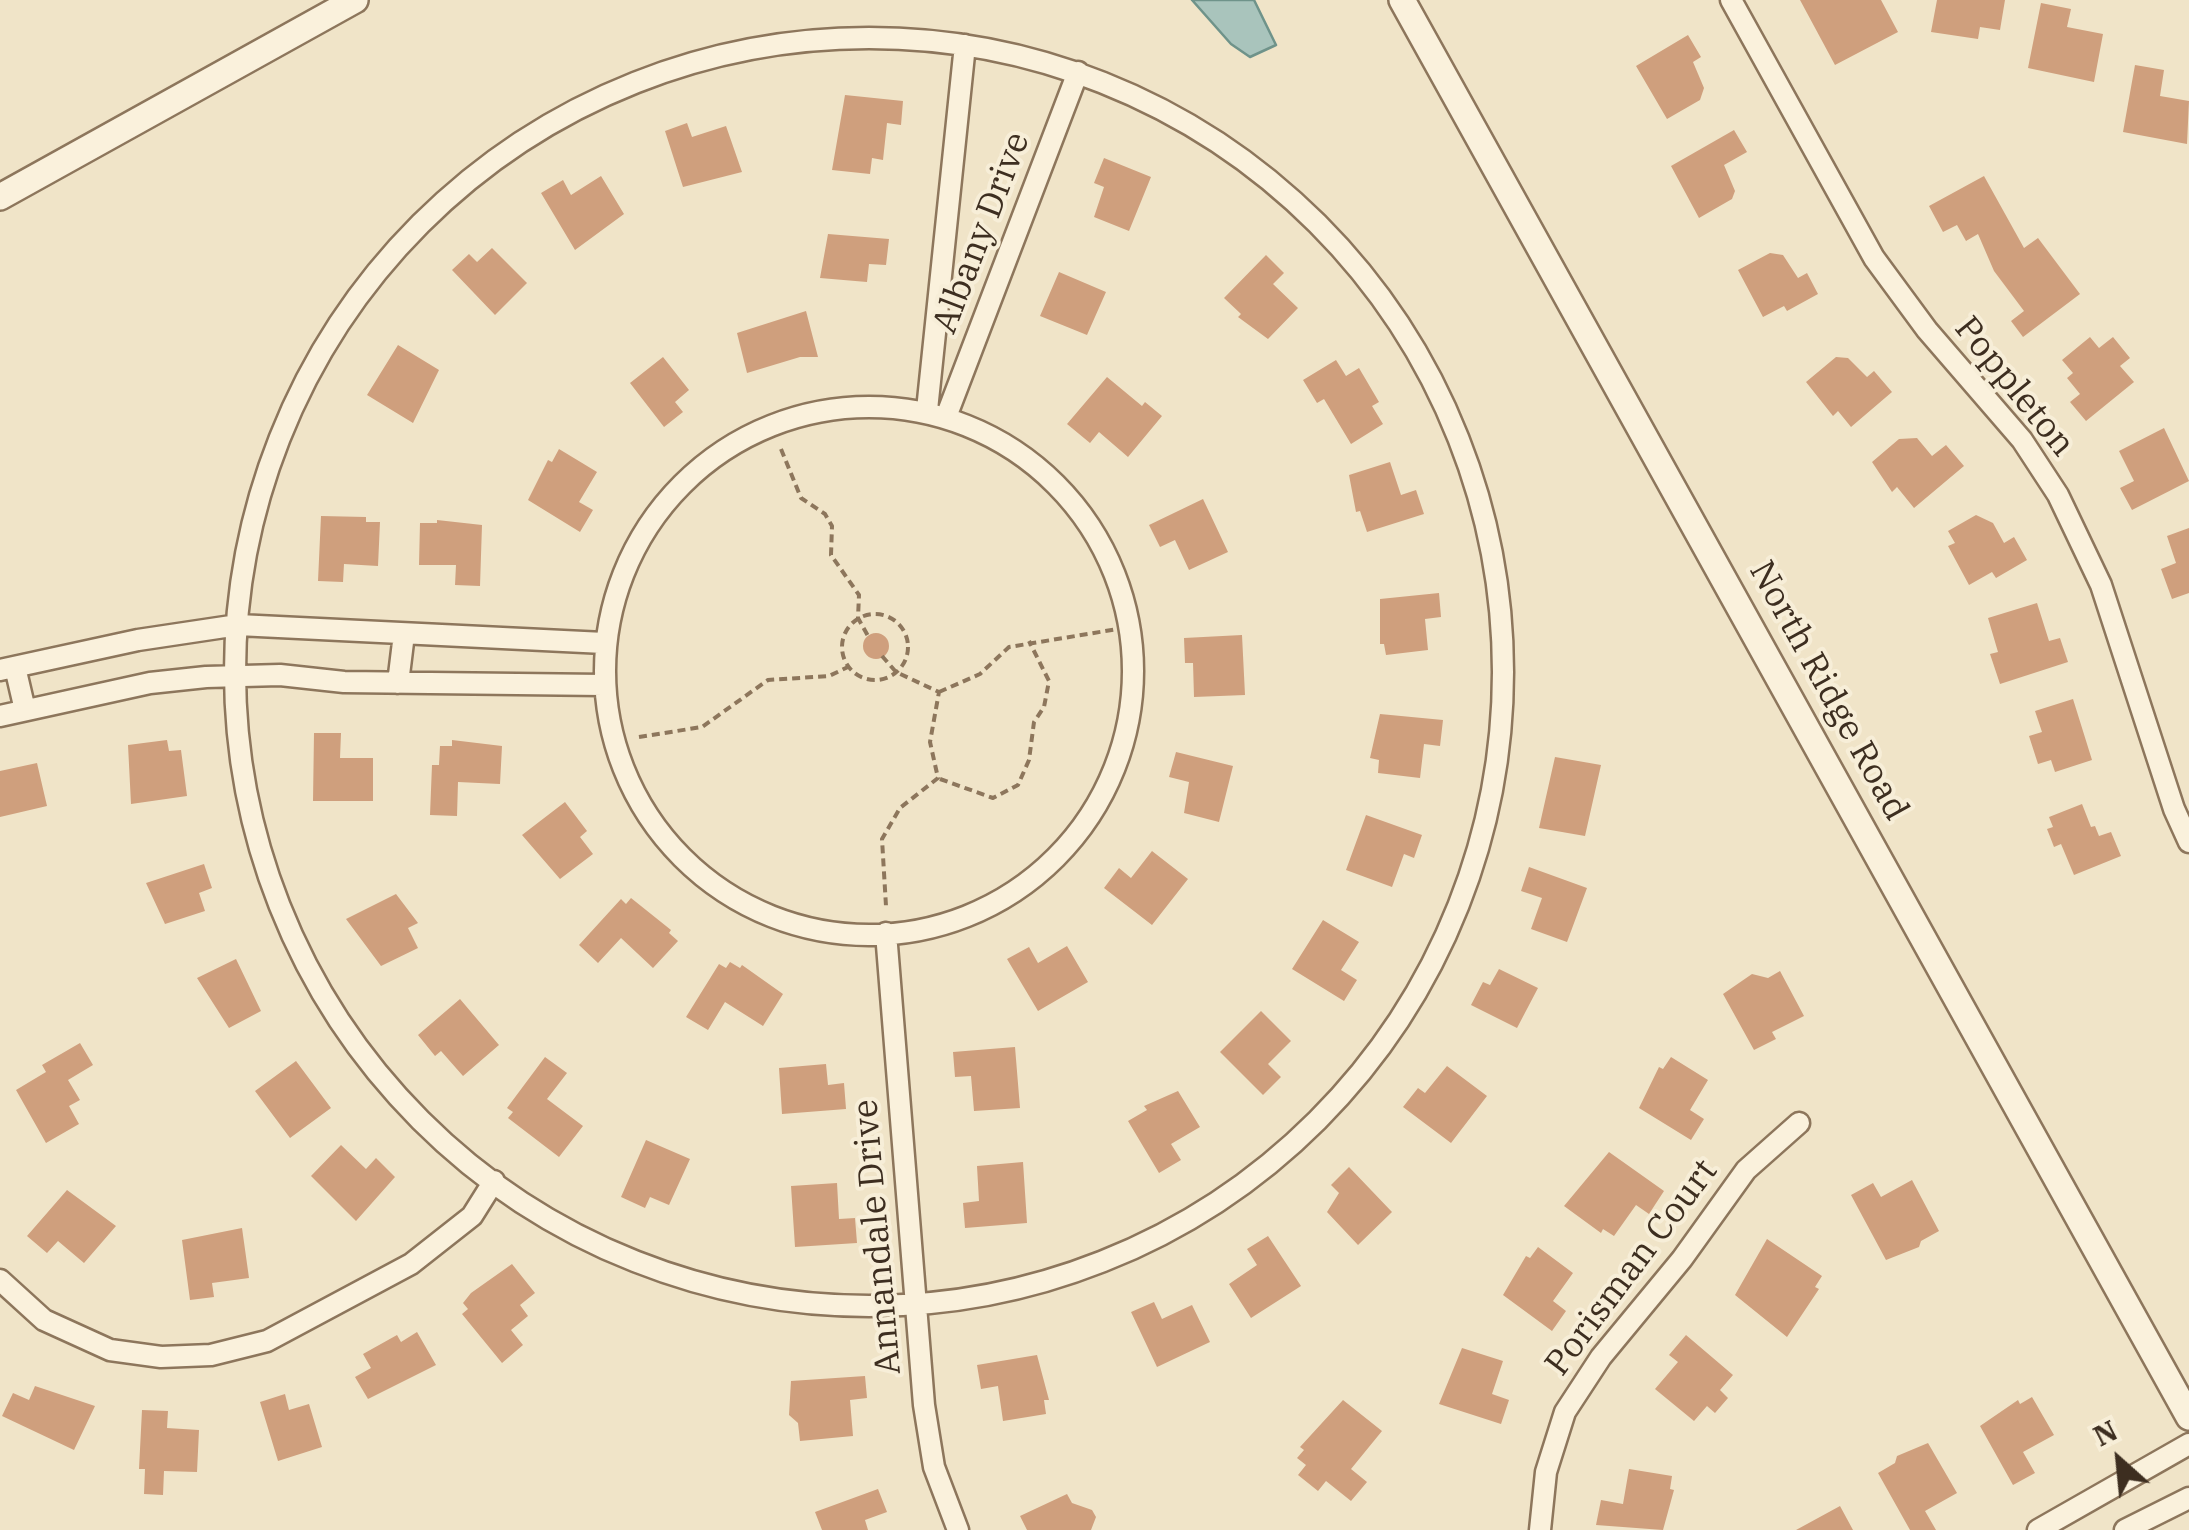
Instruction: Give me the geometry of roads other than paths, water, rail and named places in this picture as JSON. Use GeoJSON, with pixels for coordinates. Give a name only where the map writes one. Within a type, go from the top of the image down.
{"type":"FeatureCollection","features":[{"type":"Feature","properties":{"kind":"street"},"geometry":{"type":"LineString","coordinates":[[0,197],[355,0]]}},
{"type":"Feature","properties":{"kind":"street","name":"North Ridge Road"},"geometry":{"type":"LineString","coordinates":[[1402,0],[2189,1417]]}},
{"type":"Feature","properties":{"kind":"street","name":"Poppleton"},"geometry":{"type":"LineString","coordinates":[[1731,0],[1874,258],[1927,330],[2022,440],[2058,495],[2100,585],[2189,842]]}},
{"type":"Feature","properties":{"kind":"street"},"geometry":{"type":"LineString","coordinates":[[873,39],[965,45],[1078,72],[1120,89],[1214,138],[1294,198],[1370,279],[1440,398],[1480,501],[1507,654],[1504,733],[1492,804],[1464,900],[1416,998],[1355,1082],[1287,1148],[1182,1225],[1106,1261],[1016,1289],[916,1305],[798,1302],[708,1285],[609,1250],[462,1161],[388,1088],[344,1031],[304,964],[273,894],[246,798],[234,706],[239,626],[234,606],[250,519],[293,400],[360,290],[400,242],[464,183],[538,131],[582,107],[634,82],[698,61],[782,46],[873,39]]}},
{"type":"Feature","properties":{"kind":"street","name":"Albany Drive"},"geometry":{"type":"LineString","coordinates":[[937,414],[965,45]]}},
{"type":"Feature","properties":{"kind":"street","name":"Albany Drive"},"geometry":{"type":"LineString","coordinates":[[937,414],[1078,72]]}},
{"type":"Feature","properties":{"kind":"street"},"geometry":{"type":"LineString","coordinates":[[834,410],[937,414],[1009,446],[1056,483],[1094,530],[1120,585],[1130,627],[1132,704],[1117,763],[1090,817],[1050,863],[1001,899],[946,922],[886,933],[829,933],[792,924],[755,910],[696,873],[656,828],[629,784],[614,743],[603,685],[604,643],[614,595],[638,548],[666,507],[700,471],[741,442],[786,422],[834,410]]}},
{"type":"Feature","properties":{"kind":"street"},"geometry":{"type":"LineString","coordinates":[[25,710],[8,668],[138,640],[239,626],[604,643]]}},
{"type":"Feature","properties":{"kind":"street"},"geometry":{"type":"LineString","coordinates":[[398,683],[404,634]]}},
{"type":"Feature","properties":{"kind":"street"},"geometry":{"type":"LineString","coordinates":[[0,716],[150,683],[238,676],[398,683],[603,685]]}},
{"type":"Feature","properties":{"kind":"street","name":"Annandale Drive"},"geometry":{"type":"LineString","coordinates":[[886,933],[916,1305],[934,1468],[958,1530]]}},
{"type":"Feature","properties":{"kind":"street","name":"Porisman Court"},"geometry":{"type":"LineString","coordinates":[[1540,1530],[1546,1472],[1565,1412],[1602,1356],[1682,1259],[1746,1170],[1799,1124]]}},
{"type":"Feature","properties":{"kind":"street"},"geometry":{"type":"LineString","coordinates":[[0,1280],[44,1320],[110,1350],[161,1357],[211,1355],[267,1341],[412,1264],[472,1216],[494,1181]]}},
{"type":"Feature","properties":{"kind":"street"},"geometry":{"type":"LineString","coordinates":[[2038,1530],[2189,1444]]}},
{"type":"Feature","properties":{"kind":"street"},"geometry":{"type":"LineString","coordinates":[[2125,1530],[2189,1498]]}},
{"type":"Feature","properties":{"kind":"water"},"geometry":{"type":"Polygon","coordinates":[[[1192,0],[1254,0],[1276,45],[1250,57],[1231,44],[1192,0]]]}}]}
